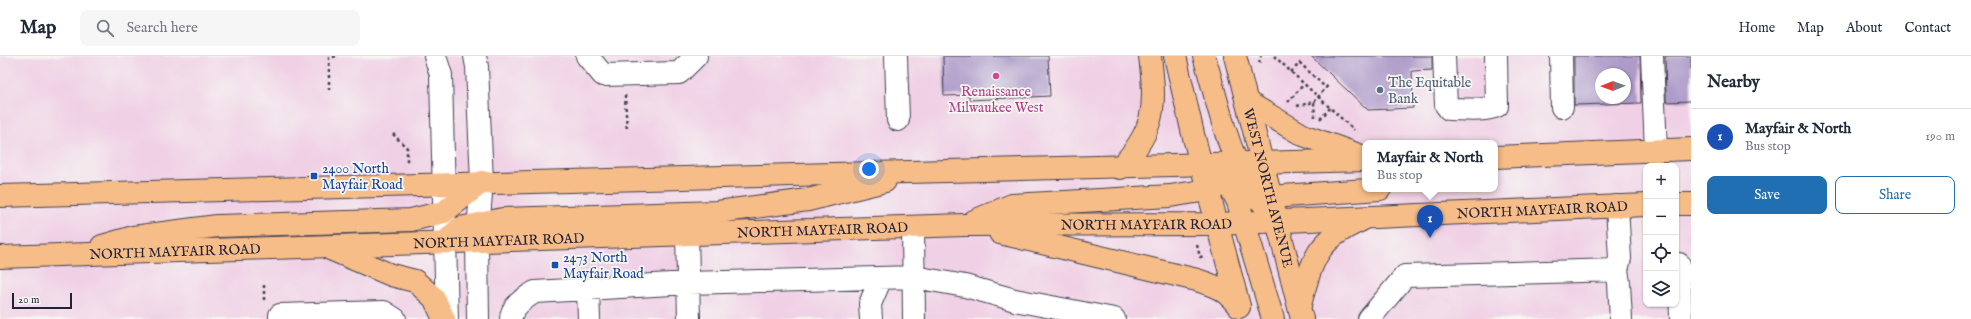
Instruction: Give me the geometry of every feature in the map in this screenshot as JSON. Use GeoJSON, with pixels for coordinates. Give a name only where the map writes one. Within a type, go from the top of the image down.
{"type":"FeatureCollection","features":[{"type":"Feature","properties":{"kind":"main road"},"geometry":{"type":"LineString","coordinates":[[1120,168],[1136,150],[1147,132],[1153,102],[1150,56]]}},
{"type":"Feature","properties":{"kind":"main road"},"geometry":{"type":"LineString","coordinates":[[1175,56],[1201,165],[1231,183]]}},
{"type":"Feature","properties":{"kind":"main road"},"geometry":{"type":"LineString","coordinates":[[1204,56],[1224,125],[1231,183],[1245,223],[1273,319]]}},
{"type":"Feature","properties":{"kind":"main road","name":"WEST NORTH AVENUE"},"geometry":{"type":"LineString","coordinates":[[1235,56],[1262,163],[1265,197],[1277,222],[1301,313]]}},
{"type":"Feature","properties":{"kind":"main road"},"geometry":{"type":"LineString","coordinates":[[1247,102],[1303,135],[1362,155]]}},
{"type":"Feature","properties":{"kind":"main road"},"geometry":{"type":"LineString","coordinates":[[1498,157],[1691,149]]}},
{"type":"Feature","properties":{"kind":"main road"},"geometry":{"type":"LineString","coordinates":[[1498,168],[1537,156]]}},
{"type":"Feature","properties":{"kind":"main road"},"geometry":{"type":"LineString","coordinates":[[964,225],[1012,205],[1170,196],[1231,183],[1262,163],[1362,160]]}},
{"type":"Feature","properties":{"kind":"main road"},"geometry":{"type":"LineString","coordinates":[[0,196],[482,182],[1201,165],[1231,183],[1265,197],[1362,190]]}},
{"type":"Feature","properties":{"kind":"main road"},"geometry":{"type":"LineString","coordinates":[[445,242],[460,228],[478,232],[529,217],[717,212],[808,200],[927,171]]}},
{"type":"Feature","properties":{"kind":"main road"},"geometry":{"type":"LineString","coordinates":[[77,255],[133,237],[218,226],[411,220],[444,212],[482,182]]}},
{"type":"Feature","properties":{"kind":"main road"},"geometry":{"type":"LineString","coordinates":[[1231,183],[1217,224],[1240,313]]}},
{"type":"Feature","properties":{"kind":"main road"},"geometry":{"type":"LineString","coordinates":[[1217,224],[1231,183]]}},
{"type":"Feature","properties":{"kind":"main road"},"geometry":{"type":"LineString","coordinates":[[1679,204],[1691,204]]}},
{"type":"Feature","properties":{"kind":"main road","name":"NORTH MAYFAIR ROAD"},"geometry":{"type":"LineString","coordinates":[[478,232],[687,234],[964,225],[1217,224],[1367,219],[1643,205]]}},
{"type":"Feature","properties":{"kind":"main road"},"geometry":{"type":"LineString","coordinates":[[1301,313],[1308,274],[1327,240],[1342,229],[1367,219]]}},
{"type":"Feature","properties":{"kind":"main road"},"geometry":{"type":"LineString","coordinates":[[964,225],[1197,280],[1218,287],[1229,293],[1240,313]]}},
{"type":"Feature","properties":{"kind":"main road","name":"NORTH MAYFAIR ROAD"},"geometry":{"type":"LineString","coordinates":[[0,257],[445,242]]}},
{"type":"Feature","properties":{"kind":"main road"},"geometry":{"type":"LineString","coordinates":[[323,246],[391,275],[415,281],[434,298],[445,319]]}},
{"type":"Feature","properties":{"kind":"lane"},"geometry":{"type":"LineString","coordinates":[[435,56],[440,75],[442,184],[445,242],[445,319]]}},
{"type":"Feature","properties":{"kind":"lane"},"geometry":{"type":"LineString","coordinates":[[475,56],[477,67],[482,182],[478,232],[478,319]]}},
{"type":"Feature","properties":{"kind":"lane"},"geometry":{"type":"LineString","coordinates":[[587,56],[603,75],[679,73],[696,56]]}},
{"type":"Feature","properties":{"kind":"lane"},"geometry":{"type":"LineString","coordinates":[[896,56],[898,120]]}},
{"type":"Feature","properties":{"kind":"lane"},"geometry":{"type":"LineString","coordinates":[[1444,56],[1446,106],[1449,109],[1487,109],[1496,106],[1496,56]]}},
{"type":"Feature","properties":{"kind":"lane"},"geometry":{"type":"LineString","coordinates":[[1561,56],[1562,107]]}},
{"type":"Feature","properties":{"kind":"lane"},"geometry":{"type":"LineString","coordinates":[[1652,56],[1656,151]]}},
{"type":"Feature","properties":{"kind":"lane"},"geometry":{"type":"LineString","coordinates":[[1617,206],[1620,258],[1617,270],[1620,283],[1621,319]]}},
{"type":"Feature","properties":{"kind":"lane"},"geometry":{"type":"LineString","coordinates":[[913,227],[914,319]]}},
{"type":"Feature","properties":{"kind":"lane"},"geometry":{"type":"LineString","coordinates":[[687,234],[689,319]]}},
{"type":"Feature","properties":{"kind":"lane"},"geometry":{"type":"LineString","coordinates":[[1679,264],[1681,319]]}},
{"type":"Feature","properties":{"kind":"lane"},"geometry":{"type":"LineString","coordinates":[[1369,319],[1405,276],[1617,270]]}},
{"type":"Feature","properties":{"kind":"lane"},"geometry":{"type":"LineString","coordinates":[[511,319],[511,314],[521,299],[535,292],[688,283],[914,277],[965,286],[1015,300],[1114,319]]}},
{"type":"Feature","properties":{"kind":"lane"},"geometry":{"type":"LineString","coordinates":[[871,319],[870,304],[881,278]]}},
{"type":"Feature","properties":{"kind":"lane"},"geometry":{"type":"LineString","coordinates":[[588,289],[589,319]]}},
{"type":"Feature","properties":{"kind":"lane"},"geometry":{"type":"LineString","coordinates":[[280,319],[280,315],[384,312],[395,319]]}},
{"type":"Feature","properties":{"kind":"path"},"geometry":{"type":"LineString","coordinates":[[329,90],[329,58],[337,56]]}},
{"type":"Feature","properties":{"kind":"path"},"geometry":{"type":"LineString","coordinates":[[1274,56],[1357,133]]}},
{"type":"Feature","properties":{"kind":"path"},"geometry":{"type":"LineString","coordinates":[[1291,72],[1300,63],[1326,88]]}},
{"type":"Feature","properties":{"kind":"path"},"geometry":{"type":"LineString","coordinates":[[625,74],[626,131]]}},
{"type":"Feature","properties":{"kind":"path"},"geometry":{"type":"LineString","coordinates":[[1285,105],[1304,84]]}},
{"type":"Feature","properties":{"kind":"path"},"geometry":{"type":"LineString","coordinates":[[1297,106],[1314,102],[1329,84]]}},
{"type":"Feature","properties":{"kind":"path"},"geometry":{"type":"LineString","coordinates":[[1314,102],[1315,118]]}},
{"type":"Feature","properties":{"kind":"path"},"geometry":{"type":"LineString","coordinates":[[1319,120],[1330,108]]}},
{"type":"Feature","properties":{"kind":"path"},"geometry":{"type":"LineString","coordinates":[[393,134],[406,148],[407,165]]}},
{"type":"Feature","properties":{"kind":"path"},"geometry":{"type":"LineString","coordinates":[[1197,243],[1200,257],[1205,256]]}},
{"type":"Feature","properties":{"kind":"shaded area"},"geometry":{"type":"Polygon","coordinates":[[[0,56],[1691,56],[1691,319],[0,319],[0,56]]]}},
{"type":"Feature","properties":{"kind":"building","name":"Renaissance Milwaukee West"},"geometry":{"type":"Polygon","coordinates":[[[943,56],[1048,56],[1050,96],[969,100],[969,95],[944,96],[943,56]]]}},
{"type":"Feature","properties":{"kind":"building","name":"The Equitable Bank"},"geometry":{"type":"Polygon","coordinates":[[[1311,56],[1432,56],[1432,70],[1412,71],[1413,108],[1368,110],[1311,56]]]}},
{"type":"Feature","properties":{"kind":"building"},"geometry":{"type":"Polygon","coordinates":[[[1574,56],[1640,56],[1641,103],[1631,103],[1631,68],[1595,68],[1595,104],[1608,104],[1574,105],[1574,56]]]}},
{"type":"Feature","properties":{"kind":"building"},"geometry":{"type":"Polygon","coordinates":[[[1665,56],[1691,56],[1691,101],[1666,102],[1665,56]]]}},
{"type":"Feature","properties":{"kind":"place","name":"Renaissance Milwaukee West"},"geometry":{"type":"Point","coordinates":[996,76]}},
{"type":"Feature","properties":{"kind":"place","name":"The Equitable Bank"},"geometry":{"type":"Point","coordinates":[1380,90]}},
{"type":"Feature","properties":{"kind":"place","name":"2400 North Mayfair Road"},"geometry":{"type":"Point","coordinates":[314,176]}},
{"type":"Feature","properties":{"kind":"place","name":"Mayfair & North"},"geometry":{"type":"Point","coordinates":[1430,238]}},
{"type":"Feature","properties":{"kind":"place","name":"2473 North Mayfair Road"},"geometry":{"type":"Point","coordinates":[555,265]}}]}
